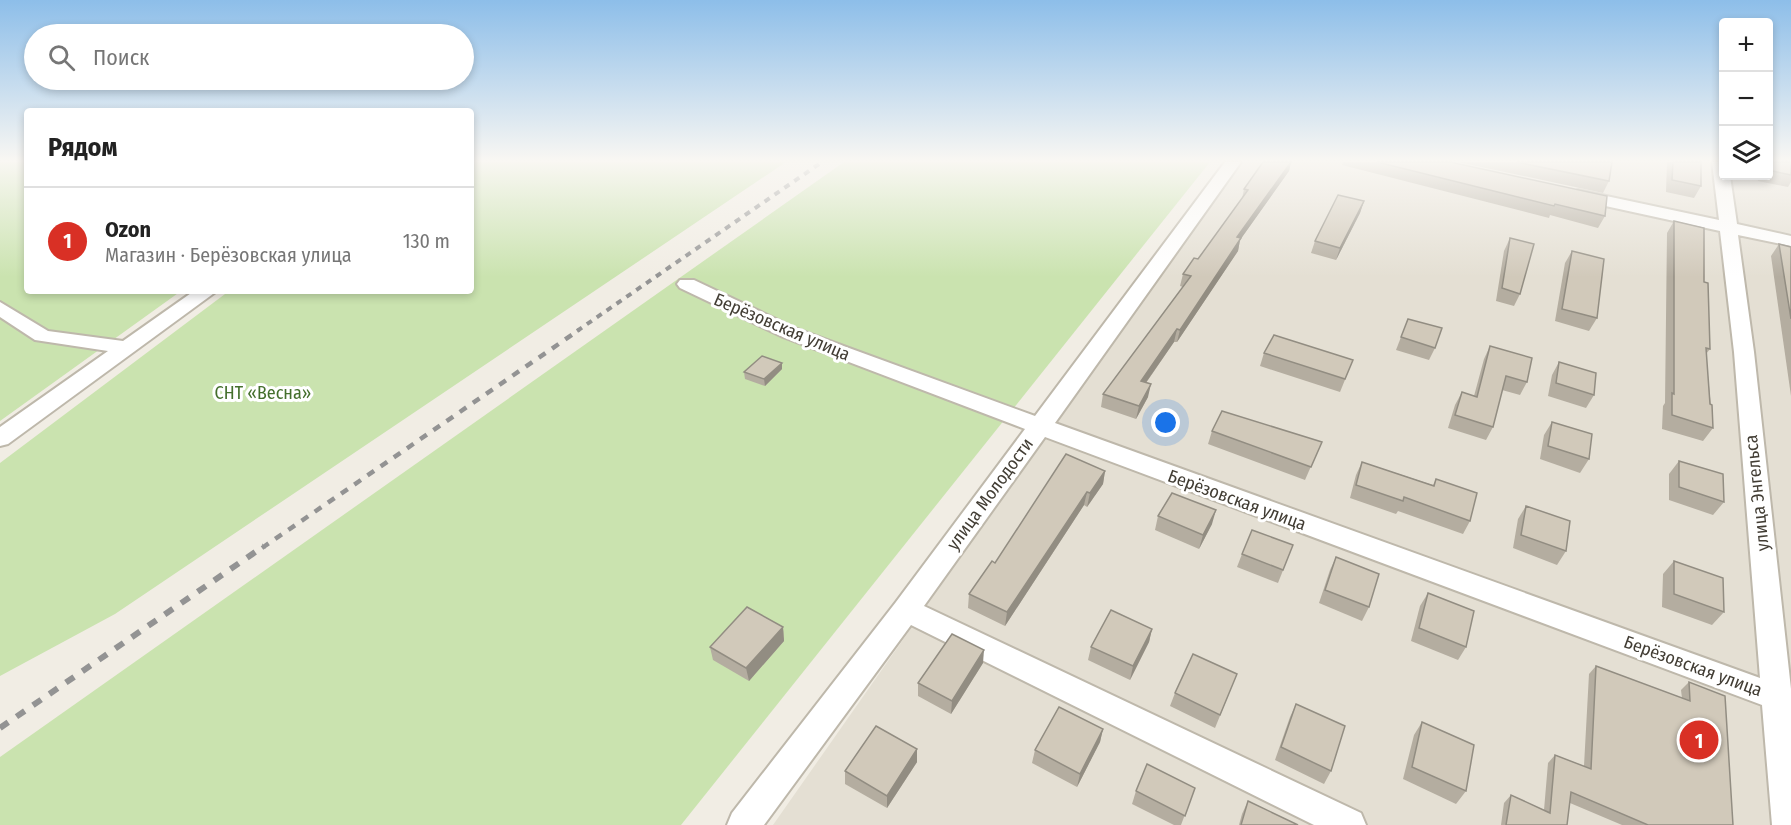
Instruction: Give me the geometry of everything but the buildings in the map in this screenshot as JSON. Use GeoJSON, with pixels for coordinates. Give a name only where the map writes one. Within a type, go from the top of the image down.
{"type":"FeatureCollection","features":[{"type":"Feature","properties":{"kind":"street","name":"улица Молодости"},"geometry":{"type":"LineString","coordinates":[[744,825],[906,610],[1205,200]]}},
{"type":"Feature","properties":{"kind":"street"},"geometry":{"type":"LineString","coordinates":[[1605,200],[1791,241]]}},
{"type":"Feature","properties":{"kind":"street","name":"улица Энгельса"},"geometry":{"type":"LineString","coordinates":[[1726,200],[1784,700],[1790,825]]}},
{"type":"Feature","properties":{"kind":"street","name":"Берёзовская улица"},"geometry":{"type":"LineString","coordinates":[[687,284],[790,333],[1038,427],[1784,700]]}},
{"type":"Feature","properties":{"kind":"street"},"geometry":{"type":"LineString","coordinates":[[0,438],[203,294]]}},
{"type":"Feature","properties":{"kind":"street"},"geometry":{"type":"LineString","coordinates":[[0,308],[42,336],[128,348]]}},
{"type":"Feature","properties":{"kind":"street"},"geometry":{"type":"LineString","coordinates":[[906,610],[1349,825]]}},
{"type":"Feature","properties":{"kind":"shaded area"},"geometry":{"type":"Polygon","coordinates":[[[1211,200],[1791,200],[1791,825],[773,825],[1211,200]]]}},
{"type":"Feature","properties":{"kind":"green space"},"geometry":{"type":"Polygon","coordinates":[[[0,200],[24,200],[24,294],[177,294],[0,421],[0,200]]]}},
{"type":"Feature","properties":{"kind":"green space","name":"СНТ «Весна»"},"geometry":{"type":"Polygon","coordinates":[[[474,200],[729,200],[115,614],[0,676],[0,463],[225,294],[474,294],[474,200]]]}},
{"type":"Feature","properties":{"kind":"green space"},"geometry":{"type":"Polygon","coordinates":[[[789,200],[1179,200],[681,825],[0,825],[0,757],[789,200]]]}},
{"type":"Feature","properties":{"kind":"railway"},"geometry":{"type":"LineString","coordinates":[[577,331],[766,200]]}},
{"type":"Feature","properties":{"kind":"railway"},"geometry":{"type":"LineString","coordinates":[[262,548],[579,330]]}},
{"type":"Feature","properties":{"kind":"railway"},"geometry":{"type":"LineString","coordinates":[[0,728],[264,546]]}},
{"type":"Feature","properties":{"kind":"place","name":"Ozon"},"geometry":{"type":"Point","coordinates":[1699,740]}}]}
